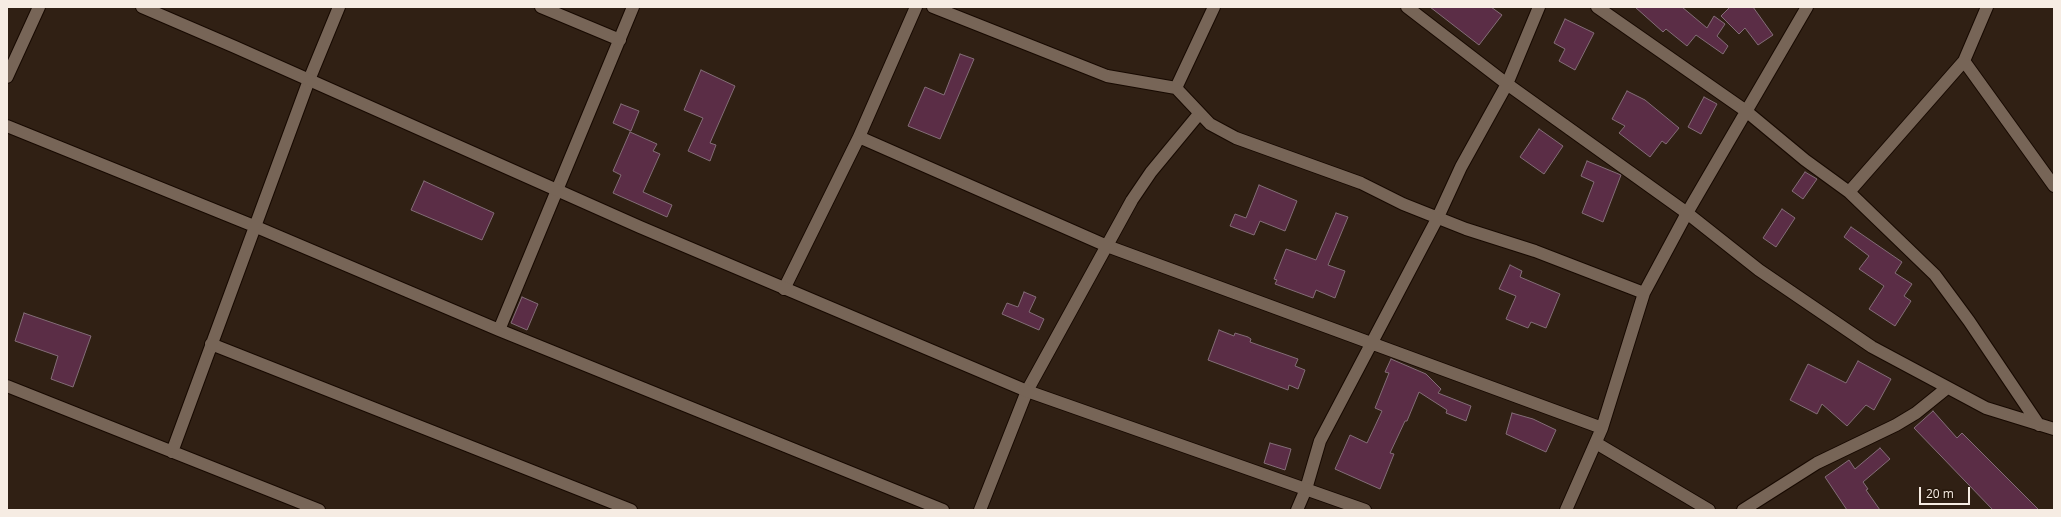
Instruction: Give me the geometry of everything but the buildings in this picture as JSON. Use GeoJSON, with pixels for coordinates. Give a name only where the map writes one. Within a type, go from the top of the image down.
{"type":"FeatureCollection","features":[{"type":"Feature","properties":{"kind":"street"},"geometry":{"type":"LineString","coordinates":[[7,77],[39,7]]}},
{"type":"Feature","properties":{"kind":"street"},"geometry":{"type":"LineString","coordinates":[[142,7],[784,289],[1027,391],[1365,510]]}},
{"type":"Feature","properties":{"kind":"street"},"geometry":{"type":"LineString","coordinates":[[172,452],[254,226],[309,80],[339,7]]}},
{"type":"Feature","properties":{"kind":"street"},"geometry":{"type":"LineString","coordinates":[[541,7],[620,40]]}},
{"type":"Feature","properties":{"kind":"street"},"geometry":{"type":"LineString","coordinates":[[499,330],[633,7]]}},
{"type":"Feature","properties":{"kind":"street"},"geometry":{"type":"LineString","coordinates":[[784,289],[859,137],[916,7]]}},
{"type":"Feature","properties":{"kind":"street"},"geometry":{"type":"LineString","coordinates":[[933,7],[1107,76],[1176,88],[1210,124],[1236,138],[1360,183],[1403,204],[1466,229],[1535,250],[1644,293]]}},
{"type":"Feature","properties":{"kind":"street"},"geometry":{"type":"LineString","coordinates":[[1176,88],[1214,7]]}},
{"type":"Feature","properties":{"kind":"street"},"geometry":{"type":"LineString","coordinates":[[1407,7],[1507,84],[1687,213],[1759,270],[1872,347],[1986,408],[2054,429]]}},
{"type":"Feature","properties":{"kind":"street"},"geometry":{"type":"LineString","coordinates":[[1297,510],[1306,489],[1320,440],[1372,344],[1438,217],[1462,167],[1507,84],[1539,7]]}},
{"type":"Feature","properties":{"kind":"street"},"geometry":{"type":"LineString","coordinates":[[1597,7],[1746,111],[1805,160],[1849,192],[1935,275],[1969,321],[2039,425]]}},
{"type":"Feature","properties":{"kind":"street"},"geometry":{"type":"LineString","coordinates":[[1566,510],[1602,428],[1644,293],[1687,213],[1807,7]]}},
{"type":"Feature","properties":{"kind":"street"},"geometry":{"type":"LineString","coordinates":[[1849,192],[1964,61],[1987,7]]}},
{"type":"Feature","properties":{"kind":"street"},"geometry":{"type":"LineString","coordinates":[[1964,61],[2054,186]]}},
{"type":"Feature","properties":{"kind":"street"},"geometry":{"type":"LineString","coordinates":[[980,510],[1027,391],[1132,200],[1147,178],[1199,114]]}},
{"type":"Feature","properties":{"kind":"street"},"geometry":{"type":"LineString","coordinates":[[7,126],[254,226],[499,330],[943,510]]}},
{"type":"Feature","properties":{"kind":"street"},"geometry":{"type":"LineString","coordinates":[[859,137],[1107,246],[1602,428]]}},
{"type":"Feature","properties":{"kind":"street"},"geometry":{"type":"LineString","coordinates":[[212,344],[631,510]]}},
{"type":"Feature","properties":{"kind":"street"},"geometry":{"type":"LineString","coordinates":[[7,386],[319,510]]}},
{"type":"Feature","properties":{"kind":"street"},"geometry":{"type":"LineString","coordinates":[[1744,510],[1817,463],[1896,425],[1916,413],[1947,388]]}},
{"type":"Feature","properties":{"kind":"street"},"geometry":{"type":"LineString","coordinates":[[1596,443],[1709,510]]}}]}
